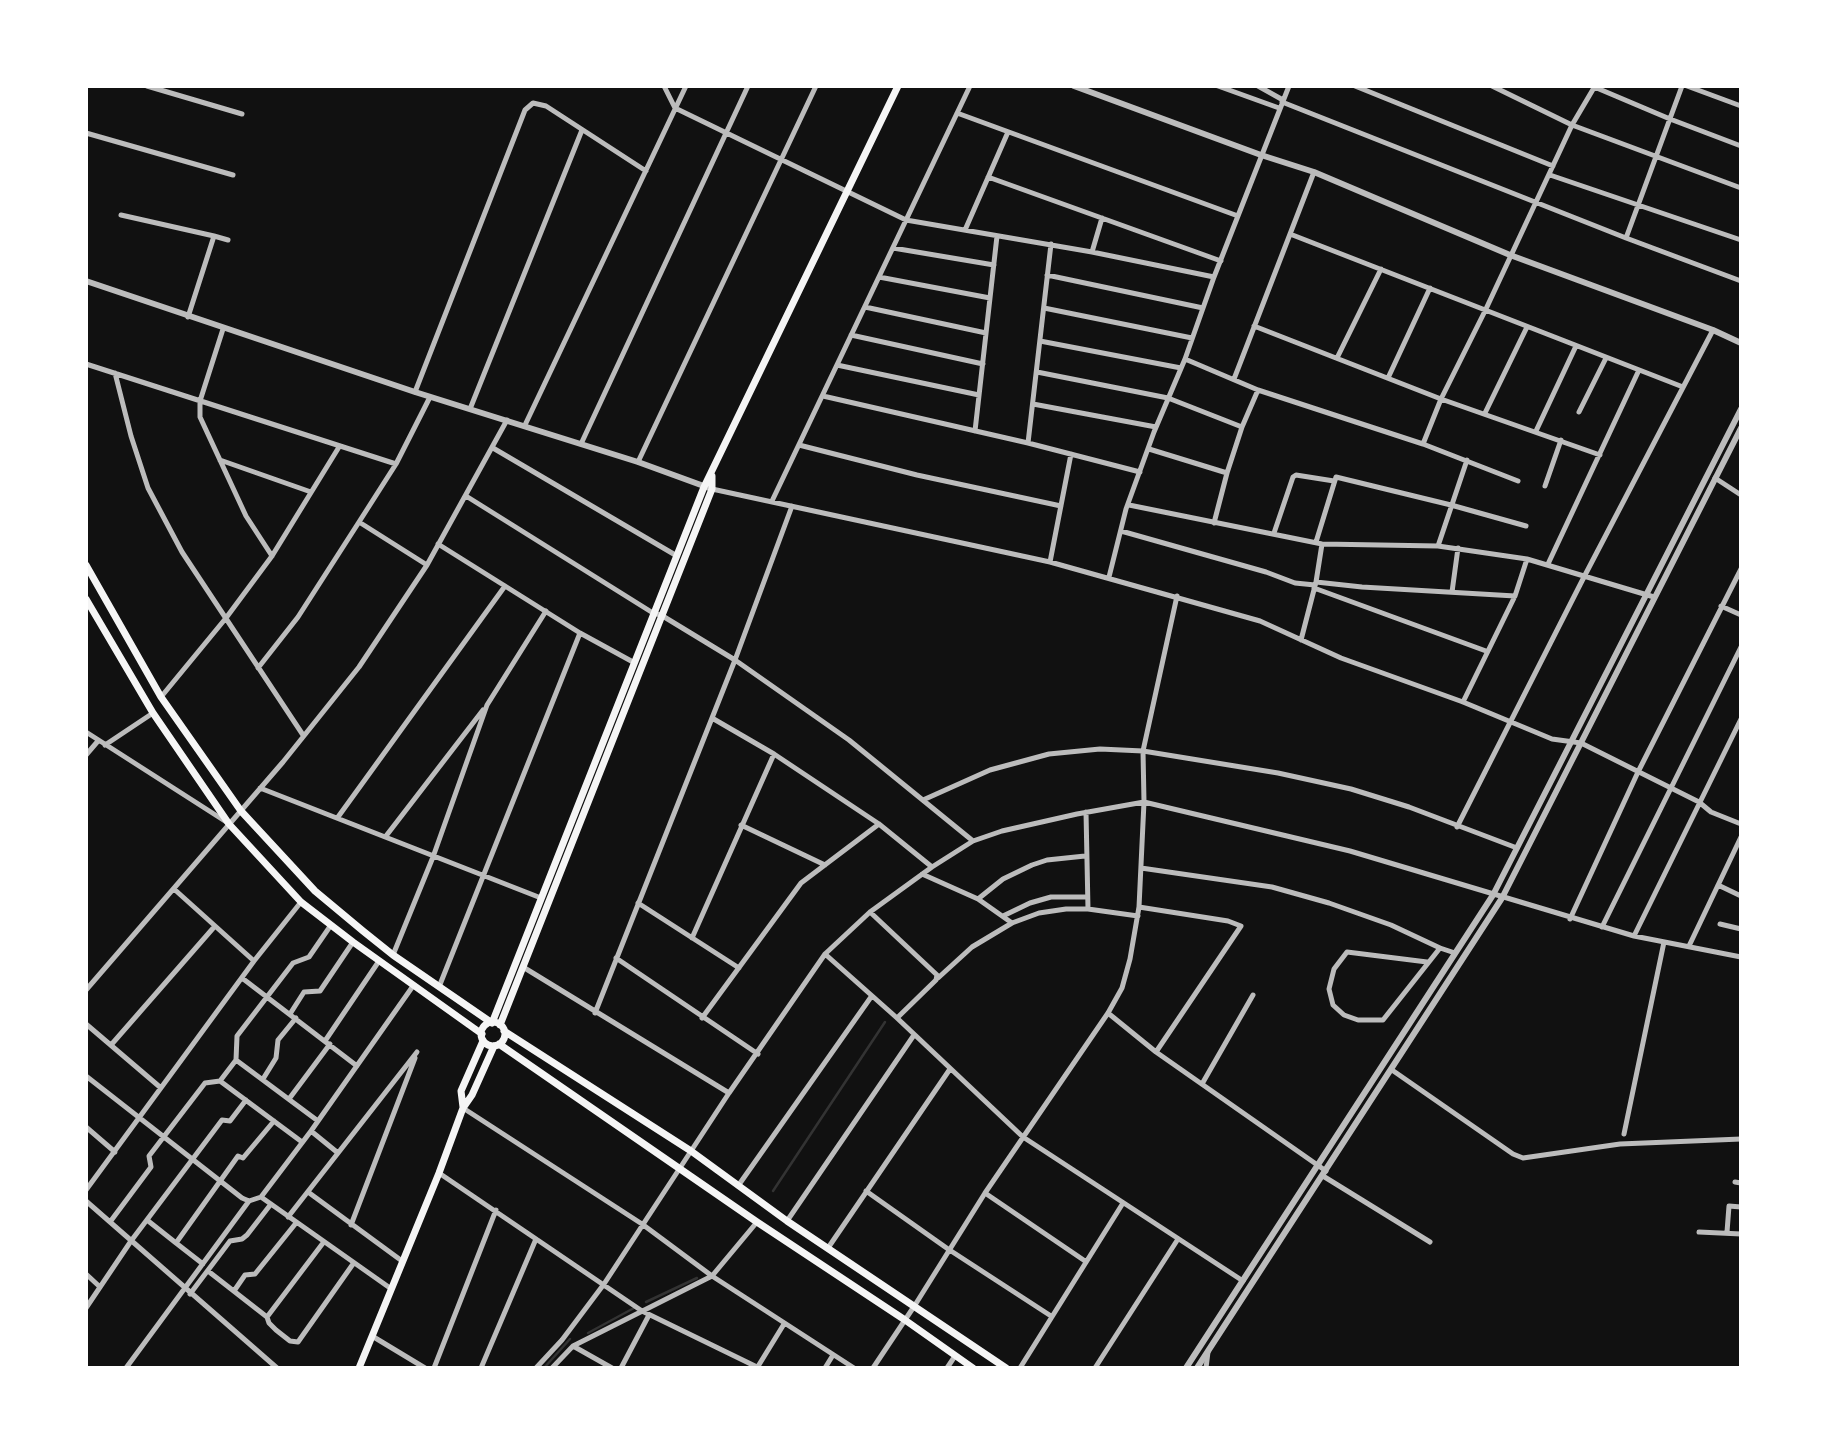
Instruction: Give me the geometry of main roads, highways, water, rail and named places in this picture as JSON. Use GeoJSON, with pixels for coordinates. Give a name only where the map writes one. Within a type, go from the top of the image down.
{"type":"FeatureCollection","features":[{"type":"Feature","properties":{"kind":"main road"},"geometry":{"type":"LineString","coordinates":[[499,1026],[708,488],[712,471],[898,86]]}},
{"type":"Feature","properties":{"kind":"main road"},"geometry":{"type":"LineString","coordinates":[[359,1368],[463,1108],[497,1045],[504,1038],[499,1026],[541,898],[633,663],[657,614],[677,556],[708,488]]}},
{"type":"Feature","properties":{"kind":"main road"},"geometry":{"type":"LineString","coordinates":[[86,565],[161,696],[241,811],[315,891],[393,955],[439,987],[691,1152],[787,1221],[1006,1368]]}},
{"type":"Feature","properties":{"kind":"main road"},"geometry":{"type":"LineString","coordinates":[[86,599],[153,713],[229,824],[301,902],[482,1037],[973,1368]]}},
{"type":"Feature","properties":{"kind":"main road"},"geometry":{"type":"LineString","coordinates":[[463,1108],[461,1091],[486,1025],[499,1026]]}},
{"type":"Feature","properties":{"kind":"waterway"},"geometry":{"type":"LineString","coordinates":[[773,1191],[885,1022]]}},
{"type":"Feature","properties":{"kind":"waterway"},"geometry":{"type":"LineString","coordinates":[[646,1302],[697,1278]]}},
{"type":"Feature","properties":{"kind":"waterway"},"geometry":{"type":"LineString","coordinates":[[588,1333],[634,1308]]}},
{"type":"Feature","properties":{"kind":"waterway"},"geometry":{"type":"LineString","coordinates":[[544,1368],[570,1339]]}}]}
